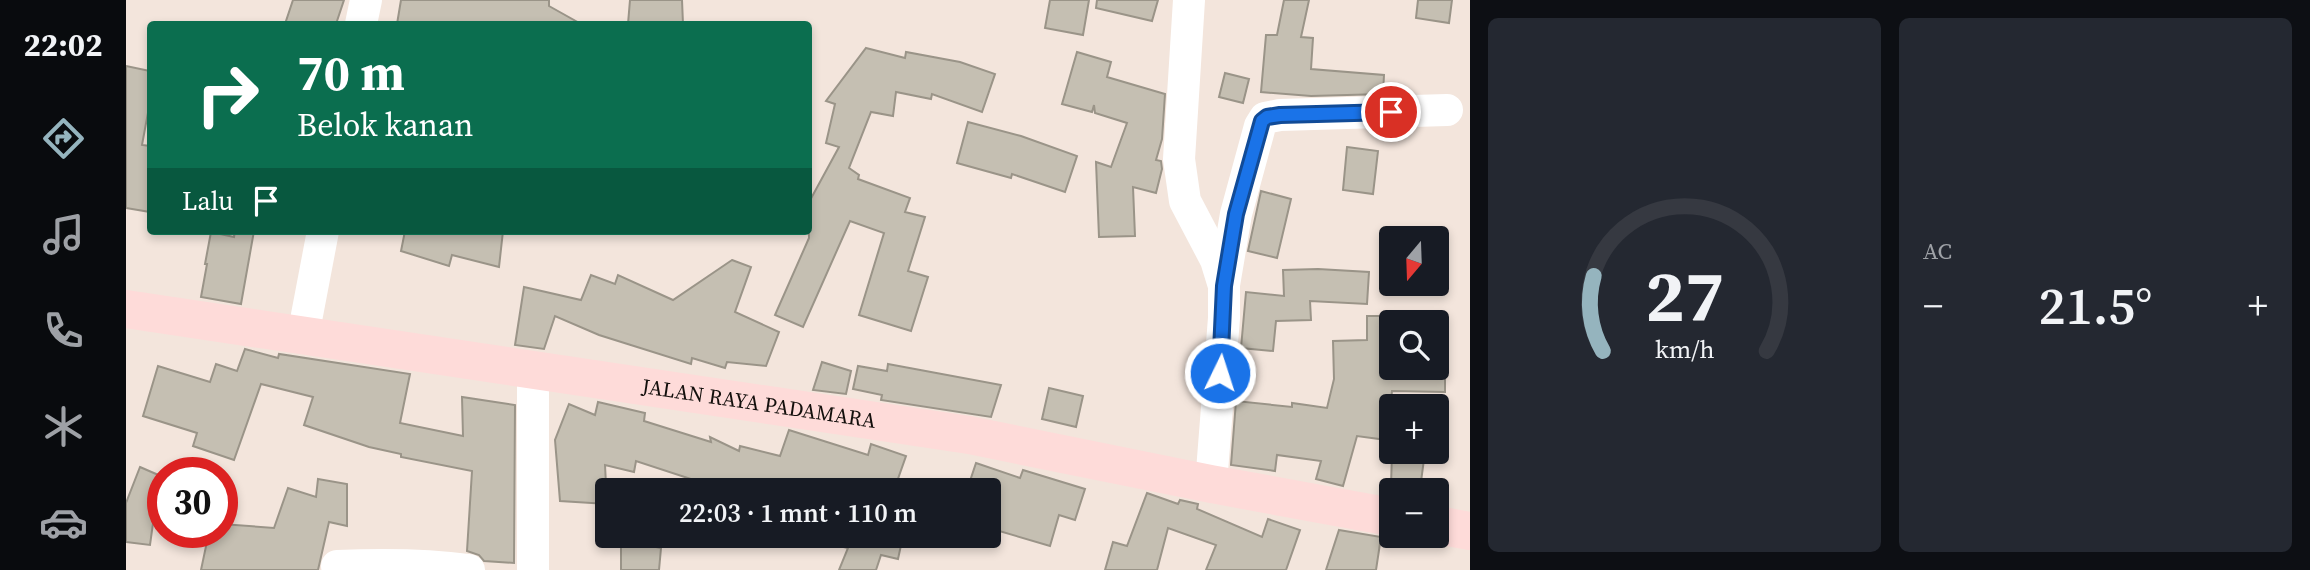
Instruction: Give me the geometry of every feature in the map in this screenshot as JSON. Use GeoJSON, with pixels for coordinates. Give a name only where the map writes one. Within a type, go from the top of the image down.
{"type":"FeatureCollection","features":[{"type":"Feature","properties":{"kind":"main road","name":"JALAN RAYA PADAMARA"},"geometry":{"type":"LineString","coordinates":[[126,309],[969,435],[1379,515]]}},
{"type":"Feature","properties":{"kind":"main road"},"geometry":{"type":"LineString","coordinates":[[1449,527],[1470,531]]}},
{"type":"Feature","properties":{"kind":"street"},"geometry":{"type":"LineString","coordinates":[[362,21],[366,0]]}},
{"type":"Feature","properties":{"kind":"street"},"geometry":{"type":"LineString","coordinates":[[1189,0],[1179,159],[1181,181],[1185,201],[1216,260],[1224,286]]}},
{"type":"Feature","properties":{"kind":"street"},"geometry":{"type":"LineString","coordinates":[[1211,484],[1224,286],[1236,214],[1260,126],[1265,118],[1280,115],[1447,110]]}},
{"type":"Feature","properties":{"kind":"street"},"geometry":{"type":"LineString","coordinates":[[303,336],[322,235]]}},
{"type":"Feature","properties":{"kind":"street"},"geometry":{"type":"LineString","coordinates":[[533,369],[533,570]]}},
{"type":"Feature","properties":{"kind":"street"},"geometry":{"type":"LineString","coordinates":[[337,566],[431,565],[469,570]]}},
{"type":"Feature","properties":{"kind":"building"},"geometry":{"type":"Polygon","coordinates":[[[293,0],[344,0],[337,21],[286,21],[293,0]]]}},
{"type":"Feature","properties":{"kind":"building"},"geometry":{"type":"Polygon","coordinates":[[[401,0],[549,0],[549,6],[576,21],[398,21],[401,0]]]}},
{"type":"Feature","properties":{"kind":"building"},"geometry":{"type":"Polygon","coordinates":[[[630,0],[682,0],[683,21],[628,21],[630,0]]]}},
{"type":"Feature","properties":{"kind":"building"},"geometry":{"type":"Polygon","coordinates":[[[1050,0],[1089,0],[1083,35],[1045,28],[1050,0]]]}},
{"type":"Feature","properties":{"kind":"building"},"geometry":{"type":"Polygon","coordinates":[[[1097,0],[1158,0],[1152,21],[1096,8],[1097,0]]]}},
{"type":"Feature","properties":{"kind":"building"},"geometry":{"type":"Polygon","coordinates":[[[1284,0],[1309,0],[1301,37],[1313,38],[1311,69],[1384,75],[1383,94],[1311,96],[1261,92],[1266,35],[1277,35],[1284,0]]]}},
{"type":"Feature","properties":{"kind":"building"},"geometry":{"type":"Polygon","coordinates":[[[1418,0],[1452,0],[1449,23],[1416,18],[1418,0]]]}},
{"type":"Feature","properties":{"kind":"building"},"geometry":{"type":"Polygon","coordinates":[[[866,48],[905,58],[906,52],[960,62],[995,74],[982,112],[932,94],[931,99],[896,92],[893,116],[871,112],[849,168],[859,175],[858,179],[910,198],[905,212],[925,217],[908,271],[928,277],[911,331],[859,315],[884,233],[850,221],[803,327],[775,315],[809,235],[812,235],[812,197],[839,147],[826,143],[835,104],[826,101],[866,48]]]}},
{"type":"Feature","properties":{"kind":"building"},"geometry":{"type":"Polygon","coordinates":[[[1077,52],[1111,62],[1107,77],[1165,94],[1162,139],[1156,160],[1161,161],[1162,169],[1156,193],[1133,187],[1135,236],[1099,237],[1096,162],[1111,167],[1127,123],[1095,113],[1094,105],[1092,112],[1062,104],[1077,52]]]}},
{"type":"Feature","properties":{"kind":"building"},"geometry":{"type":"Polygon","coordinates":[[[126,66],[147,70],[147,118],[142,145],[147,146],[147,212],[126,208],[126,66]]]}},
{"type":"Feature","properties":{"kind":"building"},"geometry":{"type":"Polygon","coordinates":[[[1225,73],[1249,79],[1243,103],[1219,97],[1225,73]]]}},
{"type":"Feature","properties":{"kind":"building"},"geometry":{"type":"Polygon","coordinates":[[[968,122],[1021,136],[1077,156],[1065,192],[1012,174],[1011,178],[957,163],[968,122]]]}},
{"type":"Feature","properties":{"kind":"building"},"geometry":{"type":"Polygon","coordinates":[[[1347,147],[1378,151],[1373,194],[1343,190],[1347,147]]]}},
{"type":"Feature","properties":{"kind":"building"},"geometry":{"type":"Polygon","coordinates":[[[1261,191],[1291,199],[1277,258],[1248,251],[1261,191]]]}},
{"type":"Feature","properties":{"kind":"building"},"geometry":{"type":"Polygon","coordinates":[[[210,235],[253,235],[241,304],[201,297],[210,235]]]}},
{"type":"Feature","properties":{"kind":"building"},"geometry":{"type":"Polygon","coordinates":[[[404,235],[503,235],[499,267],[452,255],[449,266],[401,251],[404,235]]]}},
{"type":"Feature","properties":{"kind":"building"},"geometry":{"type":"Polygon","coordinates":[[[732,260],[751,267],[735,312],[779,332],[766,366],[727,362],[725,368],[692,358],[691,364],[599,335],[555,316],[544,349],[515,345],[524,287],[581,300],[591,275],[615,284],[618,275],[673,300],[732,260]]]}},
{"type":"Feature","properties":{"kind":"building"},"geometry":{"type":"Polygon","coordinates":[[[1283,270],[1369,272],[1367,304],[1310,301],[1311,320],[1276,321],[1273,351],[1241,348],[1246,292],[1284,296],[1283,270]]]}},
{"type":"Feature","properties":{"kind":"building"},"geometry":{"type":"Polygon","coordinates":[[[1367,316],[1379,316],[1379,380],[1445,380],[1445,392],[1392,391],[1392,394],[1379,394],[1379,439],[1357,436],[1343,486],[1316,479],[1321,461],[1277,455],[1275,471],[1231,465],[1236,401],[1292,407],[1292,403],[1327,408],[1334,379],[1333,341],[1367,340],[1367,316]]]}},
{"type":"Feature","properties":{"kind":"building"},"geometry":{"type":"Polygon","coordinates":[[[245,349],[278,358],[279,354],[410,374],[400,423],[463,436],[462,397],[515,405],[514,563],[484,561],[479,555],[467,551],[472,471],[401,457],[401,454],[369,447],[304,425],[313,397],[261,384],[235,457],[225,457],[193,446],[197,433],[143,416],[158,366],[210,382],[216,364],[237,371],[245,349]]]}},
{"type":"Feature","properties":{"kind":"building"},"geometry":{"type":"Polygon","coordinates":[[[822,362],[851,371],[846,394],[813,390],[822,362]]]}},
{"type":"Feature","properties":{"kind":"building"},"geometry":{"type":"Polygon","coordinates":[[[888,364],[1001,385],[991,417],[881,400],[882,395],[853,389],[858,366],[887,371],[888,364]]]}},
{"type":"Feature","properties":{"kind":"building"},"geometry":{"type":"Polygon","coordinates":[[[1049,388],[1083,396],[1076,427],[1042,419],[1049,388]]]}},
{"type":"Feature","properties":{"kind":"building"},"geometry":{"type":"Polygon","coordinates":[[[598,402],[645,413],[644,421],[711,442],[710,437],[739,451],[740,446],[780,456],[789,430],[868,455],[871,444],[906,456],[898,478],[688,478],[636,461],[634,472],[605,465],[606,478],[595,478],[595,503],[560,501],[555,440],[569,404],[595,415],[598,402]]]}},
{"type":"Feature","properties":{"kind":"building"},"geometry":{"type":"Polygon","coordinates":[[[976,463],[1020,478],[1023,470],[1085,489],[1075,520],[1059,515],[1050,546],[1001,532],[1001,478],[971,478],[976,463]]]}},
{"type":"Feature","properties":{"kind":"building"},"geometry":{"type":"Polygon","coordinates":[[[1392,464],[1423,464],[1421,478],[1391,478],[1392,464]]]}},
{"type":"Feature","properties":{"kind":"building"},"geometry":{"type":"Polygon","coordinates":[[[140,467],[147,470],[147,545],[126,542],[126,503],[140,467]]]}},
{"type":"Feature","properties":{"kind":"building"},"geometry":{"type":"Polygon","coordinates":[[[318,479],[347,484],[347,526],[329,522],[318,570],[201,570],[206,548],[238,548],[238,525],[274,528],[288,488],[316,497],[318,479]]]}},
{"type":"Feature","properties":{"kind":"building"},"geometry":{"type":"Polygon","coordinates":[[[1147,493],[1178,504],[1180,500],[1198,504],[1197,509],[1262,537],[1268,519],[1300,530],[1286,570],[1206,570],[1216,545],[1168,528],[1157,570],[1105,570],[1113,542],[1127,546],[1147,493]]]}},
{"type":"Feature","properties":{"kind":"building"},"geometry":{"type":"Polygon","coordinates":[[[1339,530],[1379,537],[1376,570],[1326,570],[1339,530]]]}},
{"type":"Feature","properties":{"kind":"building"},"geometry":{"type":"Polygon","coordinates":[[[621,548],[661,548],[659,570],[621,570],[621,548]]]}},
{"type":"Feature","properties":{"kind":"building"},"geometry":{"type":"Polygon","coordinates":[[[848,548],[900,548],[898,559],[881,555],[876,570],[839,570],[848,548]]]}},
{"type":"Feature","properties":{"kind":"route"},"geometry":{"type":"LineString","coordinates":[[1220,373],[1224,286],[1236,214],[1262,121],[1267,117],[1280,115],[1391,112]]}}]}
